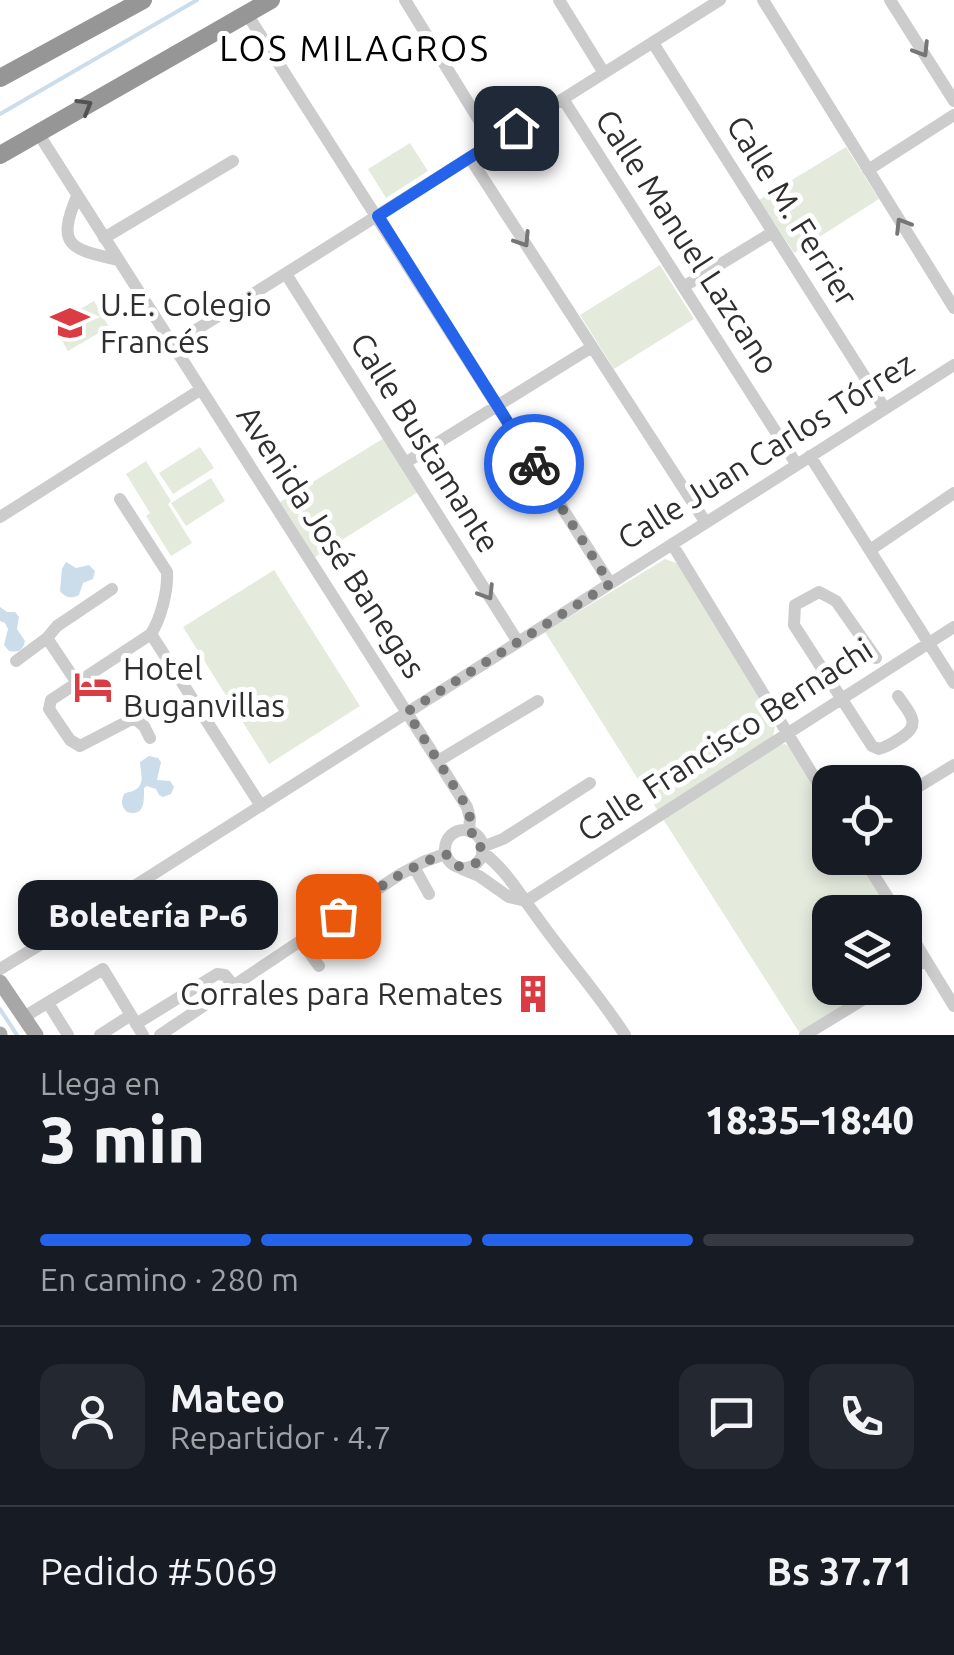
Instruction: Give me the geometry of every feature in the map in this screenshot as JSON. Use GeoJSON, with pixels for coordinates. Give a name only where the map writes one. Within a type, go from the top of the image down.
{"type":"FeatureCollection","features":[{"type":"Feature","properties":{"kind":"highway"},"geometry":{"type":"LineString","coordinates":[[0,78],[143,0]]}},
{"type":"Feature","properties":{"kind":"highway"},"geometry":{"type":"LineString","coordinates":[[0,155],[271,0]]}},
{"type":"Feature","properties":{"kind":"main road"},"geometry":{"type":"LineString","coordinates":[[0,982],[36,1035]]}},
{"type":"Feature","properties":{"kind":"street"},"geometry":{"type":"LineString","coordinates":[[405,0],[493,143]]}},
{"type":"Feature","properties":{"kind":"street"},"geometry":{"type":"LineString","coordinates":[[559,0],[604,73]]}},
{"type":"Feature","properties":{"kind":"street"},"geometry":{"type":"LineString","coordinates":[[762,0],[954,308]]}},
{"type":"Feature","properties":{"kind":"street"},"geometry":{"type":"LineString","coordinates":[[890,0],[954,101]]}},
{"type":"Feature","properties":{"kind":"street"},"geometry":{"type":"LineString","coordinates":[[172,346],[718,1]]}},
{"type":"Feature","properties":{"kind":"street"},"geometry":{"type":"LineString","coordinates":[[247,14],[610,584]]}},
{"type":"Feature","properties":{"kind":"street","name":"Calle M. Ferrier"},"geometry":{"type":"LineString","coordinates":[[653,43],[885,409]]}},
{"type":"Feature","properties":{"kind":"street","name":"Calle Manuel Lazcano"},"geometry":{"type":"LineString","coordinates":[[564,99],[797,465]]}},
{"type":"Feature","properties":{"kind":"street"},"geometry":{"type":"LineString","coordinates":[[868,170],[954,114]]}},
{"type":"Feature","properties":{"kind":"street","name":"Avenida José Banegas"},"geometry":{"type":"LineString","coordinates":[[38,134],[467,807],[469,831]]}},
{"type":"Feature","properties":{"kind":"street"},"geometry":{"type":"LineString","coordinates":[[470,158],[706,523]]}},
{"type":"Feature","properties":{"kind":"street"},"geometry":{"type":"LineString","coordinates":[[104,238],[234,161]]}},
{"type":"Feature","properties":{"kind":"street"},"geometry":{"type":"LineString","coordinates":[[77,196],[66,224],[70,242],[88,254],[118,260]]}},
{"type":"Feature","properties":{"kind":"street"},"geometry":{"type":"LineString","coordinates":[[683,287],[773,232]]}},
{"type":"Feature","properties":{"kind":"street","name":"Calle Bustamante"},"geometry":{"type":"LineString","coordinates":[[286,274],[518,642]]}},
{"type":"Feature","properties":{"kind":"street"},"geometry":{"type":"LineString","coordinates":[[405,463],[592,347]]}},
{"type":"Feature","properties":{"kind":"street","name":"Calle Juan Carlos Tórrez"},"geometry":{"type":"LineString","coordinates":[[0,969],[954,365]]}},
{"type":"Feature","properties":{"kind":"street"},"geometry":{"type":"LineString","coordinates":[[0,517],[200,390]]}},
{"type":"Feature","properties":{"kind":"street"},"geometry":{"type":"LineString","coordinates":[[810,456],[954,683]]}},
{"type":"Feature","properties":{"kind":"street"},"geometry":{"type":"LineString","coordinates":[[870,550],[954,493]]}},
{"type":"Feature","properties":{"kind":"street"},"geometry":{"type":"LineString","coordinates":[[120,499],[167,572],[155,628],[49,704],[70,740],[80,746],[134,718],[150,738]]}},
{"type":"Feature","properties":{"kind":"street"},"geometry":{"type":"LineString","coordinates":[[672,544],[812,773]]}},
{"type":"Feature","properties":{"kind":"street"},"geometry":{"type":"LineString","coordinates":[[16,661],[57,626],[112,589]]}},
{"type":"Feature","properties":{"kind":"street"},"geometry":{"type":"LineString","coordinates":[[876,658],[830,596],[819,592],[795,605],[794,625],[872,746],[887,747],[910,732],[912,717],[898,696]]}},
{"type":"Feature","properties":{"kind":"street","name":"Calle Francisco Bernachi"},"geometry":{"type":"LineString","coordinates":[[526,901],[954,626]]}},
{"type":"Feature","properties":{"kind":"street"},"geometry":{"type":"LineString","coordinates":[[151,634],[260,806]]}},
{"type":"Feature","properties":{"kind":"street"},"geometry":{"type":"LineString","coordinates":[[47,638],[77,683]]}},
{"type":"Feature","properties":{"kind":"street"},"geometry":{"type":"LineString","coordinates":[[438,761],[538,701]]}},
{"type":"Feature","properties":{"kind":"street"},"geometry":{"type":"LineString","coordinates":[[922,785],[954,765]]}},
{"type":"Feature","properties":{"kind":"street"},"geometry":{"type":"LineString","coordinates":[[482,850],[590,783]]}},
{"type":"Feature","properties":{"kind":"street"},"geometry":{"type":"LineString","coordinates":[[460,868],[472,866],[482,850],[480,839],[469,831],[452,834],[445,845],[452,864],[460,868],[479,876],[508,897],[526,901]]}},
{"type":"Feature","properties":{"kind":"street"},"geometry":{"type":"LineString","coordinates":[[482,850],[600,996],[625,1035]]}},
{"type":"Feature","properties":{"kind":"street"},"geometry":{"type":"LineString","coordinates":[[160,1035],[414,867],[446,854]]}},
{"type":"Feature","properties":{"kind":"street"},"geometry":{"type":"LineString","coordinates":[[414,867],[429,894]]}},
{"type":"Feature","properties":{"kind":"street"},"geometry":{"type":"LineString","coordinates":[[301,941],[318,966]]}},
{"type":"Feature","properties":{"kind":"street"},"geometry":{"type":"LineString","coordinates":[[922,954],[954,1006]]}},
{"type":"Feature","properties":{"kind":"street"},"geometry":{"type":"LineString","coordinates":[[922,962],[926,960]]}},
{"type":"Feature","properties":{"kind":"street"},"geometry":{"type":"LineString","coordinates":[[24,1017],[103,969],[137,1025]]}},
{"type":"Feature","properties":{"kind":"street"},"geometry":{"type":"LineString","coordinates":[[100,1035],[137,1025],[217,974],[225,975],[234,986]]}},
{"type":"Feature","properties":{"kind":"street"},"geometry":{"type":"LineString","coordinates":[[48,1003],[68,1035]]}},
{"type":"Feature","properties":{"kind":"street"},"geometry":{"type":"LineString","coordinates":[[805,1035],[854,1005]]}},
{"type":"Feature","properties":{"kind":"shaded area"},"geometry":{"type":"Polygon","coordinates":[[[410,143],[428,171],[386,198],[368,169],[410,143]]]}},
{"type":"Feature","properties":{"kind":"shaded area"},"geometry":{"type":"Polygon","coordinates":[[[846,147],[879,199],[794,253],[759,200],[846,147]]]}},
{"type":"Feature","properties":{"kind":"shaded area"},"geometry":{"type":"Polygon","coordinates":[[[660,265],[694,319],[614,369],[580,315],[660,265]]]}},
{"type":"Feature","properties":{"kind":"shaded area"},"geometry":{"type":"Polygon","coordinates":[[[94,301],[109,327],[68,351],[53,325],[94,301]]]}},
{"type":"Feature","properties":{"kind":"shaded area"},"geometry":{"type":"Polygon","coordinates":[[[384,438],[418,492],[315,557],[280,502],[384,438]]]}},
{"type":"Feature","properties":{"kind":"shaded area"},"geometry":{"type":"Polygon","coordinates":[[[200,447],[214,468],[173,494],[159,473],[200,447]]]}},
{"type":"Feature","properties":{"kind":"shaded area"},"geometry":{"type":"Polygon","coordinates":[[[146,461],[192,543],[171,556],[126,474],[146,461]]]}},
{"type":"Feature","properties":{"kind":"shaded area"},"geometry":{"type":"Polygon","coordinates":[[[211,478],[225,501],[186,526],[171,503],[211,478]]]}},
{"type":"Feature","properties":{"kind":"shaded area"},"geometry":{"type":"Polygon","coordinates":[[[665,559],[679,564],[776,720],[773,737],[658,811],[545,632],[665,559]]]}},
{"type":"Feature","properties":{"kind":"shaded area"},"geometry":{"type":"Polygon","coordinates":[[[274,570],[360,706],[269,764],[183,627],[274,570]]]}},
{"type":"Feature","properties":{"kind":"shaded area"},"geometry":{"type":"Polygon","coordinates":[[[778,745],[791,747],[812,781],[812,875],[870,875],[883,895],[812,895],[812,1005],[843,1005],[799,1032],[663,819],[778,745]]]}},
{"type":"Feature","properties":{"kind":"water"},"geometry":{"type":"Polygon","coordinates":[[[66,562],[76,568],[89,565],[95,571],[93,579],[83,583],[79,595],[74,597],[60,591],[66,562]]]}},
{"type":"Feature","properties":{"kind":"water"},"geometry":{"type":"Polygon","coordinates":[[[0,607],[19,617],[17,629],[25,641],[18,651],[9,651],[4,645],[8,629],[0,621],[0,607]]]}},
{"type":"Feature","properties":{"kind":"water"},"geometry":{"type":"Polygon","coordinates":[[[149,756],[161,762],[157,780],[170,781],[174,787],[171,794],[163,797],[147,786],[140,810],[127,812],[122,804],[124,794],[138,787],[140,762],[149,756]]]}},
{"type":"Feature","properties":{"kind":"waterway"},"geometry":{"type":"LineString","coordinates":[[0,114],[197,0]]}},
{"type":"Feature","properties":{"kind":"waterway"},"geometry":{"type":"LineString","coordinates":[[0,1009],[17,1035]]}},
{"type":"Feature","properties":{"kind":"way so far"},"geometry":{"type":"LineString","coordinates":[[338,916],[399,875],[434,858],[446,854],[452,864],[464,868],[481,856],[480,839],[469,831],[467,807],[407,712],[610,584],[534,464]]}},
{"type":"Feature","properties":{"kind":"place","name":"U.E. Colegio Francés"},"geometry":{"type":"Point","coordinates":[70,323]}},
{"type":"Feature","properties":{"kind":"place","name":"Hotel Buganvillas"},"geometry":{"type":"Point","coordinates":[93,687]}},
{"type":"Feature","properties":{"kind":"place","name":"Boletería P-6"},"geometry":{"type":"Point","coordinates":[338,916]}},
{"type":"Feature","properties":{"kind":"place","name":"Corrales para Remates"},"geometry":{"type":"Point","coordinates":[533,994]}},
{"type":"Feature","properties":{"kind":"district","name":"LOS MILAGROS"},"geometry":{"type":"Point","coordinates":[355,49]}},
{"type":"Feature","properties":{"kind":"route"},"geometry":{"type":"LineString","coordinates":[[516,128],[378,216],[534,464]]}}]}
